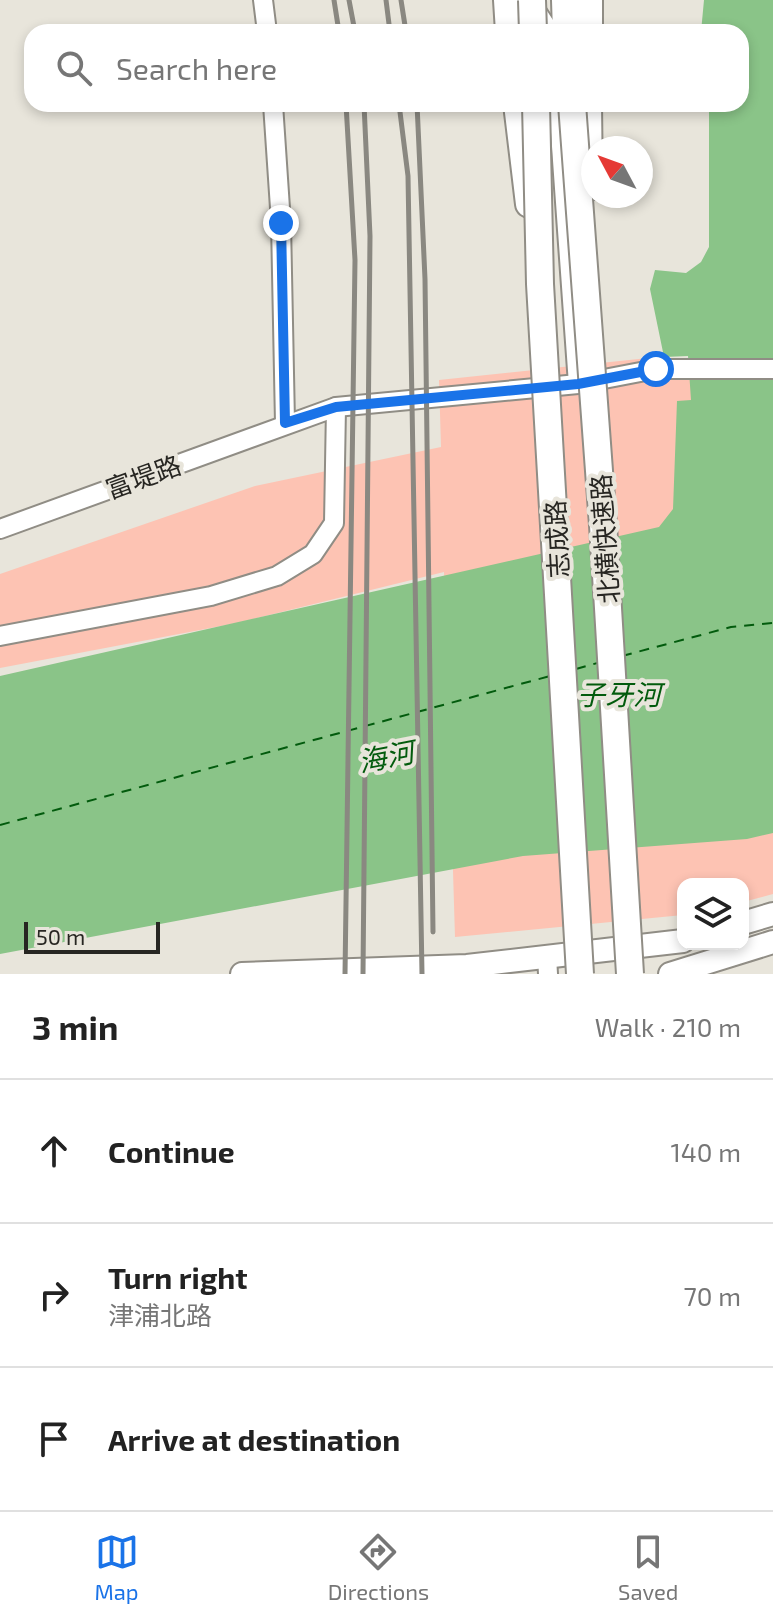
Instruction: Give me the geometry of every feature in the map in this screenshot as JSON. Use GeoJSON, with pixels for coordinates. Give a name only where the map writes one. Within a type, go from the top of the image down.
{"type":"FeatureCollection","features":[{"type":"Feature","properties":{"kind":"highway"},"geometry":{"type":"LineString","coordinates":[[507,0],[508,24]]}},
{"type":"Feature","properties":{"kind":"highway"},"geometry":{"type":"LineString","coordinates":[[530,0],[532,24]]}},
{"type":"Feature","properties":{"kind":"highway"},"geometry":{"type":"LineString","coordinates":[[565,0],[566,24]]}},
{"type":"Feature","properties":{"kind":"highway"},"geometry":{"type":"LineString","coordinates":[[589,0],[589,24]]}},
{"type":"Feature","properties":{"kind":"highway"},"geometry":{"type":"LineString","coordinates":[[518,112],[540,284]]}},
{"type":"Feature","properties":{"kind":"highway","name":"志成路"},"geometry":{"type":"LineString","coordinates":[[536,112],[540,284],[580,974]]}},
{"type":"Feature","properties":{"kind":"highway","name":"北横快速路"},"geometry":{"type":"LineString","coordinates":[[573,112],[630,974]]}},
{"type":"Feature","properties":{"kind":"highway"},"geometry":{"type":"LineString","coordinates":[[588,112],[589,326]]}},
{"type":"Feature","properties":{"kind":"main road"},"geometry":{"type":"LineString","coordinates":[[749,921],[773,914]]}},
{"type":"Feature","properties":{"kind":"main road"},"geometry":{"type":"LineString","coordinates":[[682,973],[773,942]]}},
{"type":"Feature","properties":{"kind":"main road"},"geometry":{"type":"LineString","coordinates":[[242,974],[548,965],[677,943]]}},
{"type":"Feature","properties":{"kind":"street"},"geometry":{"type":"LineString","coordinates":[[263,0],[266,24]]}},
{"type":"Feature","properties":{"kind":"street"},"geometry":{"type":"LineString","coordinates":[[530,0],[545,24]]}},
{"type":"Feature","properties":{"kind":"street"},"geometry":{"type":"LineString","coordinates":[[274,112],[281,223],[285,423]]}},
{"type":"Feature","properties":{"kind":"street"},"geometry":{"type":"LineString","coordinates":[[559,112],[578,384]]}},
{"type":"Feature","properties":{"kind":"street","name":"富堤路"},"geometry":{"type":"LineString","coordinates":[[0,529],[336,407],[578,384],[656,369],[773,369]]}},
{"type":"Feature","properties":{"kind":"street"},"geometry":{"type":"LineString","coordinates":[[0,636],[211,596],[277,576],[313,554],[334,523],[336,407]]}},
{"type":"Feature","properties":{"kind":"street"},"geometry":{"type":"LineString","coordinates":[[682,973],[683,950]]}},
{"type":"Feature","properties":{"kind":"shaded area"},"geometry":{"type":"Polygon","coordinates":[[[648,358],[773,358],[773,894],[749,900],[749,878],[677,878],[677,916],[455,937],[444,572],[237,623],[0,668],[0,574],[255,486],[441,447],[439,380],[648,358]]]}},
{"type":"Feature","properties":{"kind":"water","name":"子牙河"},"geometry":{"type":"Polygon","coordinates":[[[704,0],[773,0],[773,833],[747,839],[523,856],[0,954],[0,676],[659,527],[673,509],[677,401],[691,400],[688,356],[664,357],[650,289],[655,270],[686,273],[701,262],[709,247],[709,112],[749,112],[749,24],[702,24],[704,0]]]}},
{"type":"Feature","properties":{"kind":"ferry route"},"geometry":{"type":"LineString","coordinates":[[622,656],[731,627],[773,623]]}},
{"type":"Feature","properties":{"kind":"ferry route"},"geometry":{"type":"LineString","coordinates":[[576,669],[601,662]]}},
{"type":"Feature","properties":{"kind":"ferry route"},"geometry":{"type":"LineString","coordinates":[[0,825],[550,676]]}},
{"type":"Feature","properties":{"kind":"railway"},"geometry":{"type":"LineString","coordinates":[[334,0],[338,24]]}},
{"type":"Feature","properties":{"kind":"railway"},"geometry":{"type":"LineString","coordinates":[[349,0],[354,24]]}},
{"type":"Feature","properties":{"kind":"railway"},"geometry":{"type":"LineString","coordinates":[[386,0],[389,24]]}},
{"type":"Feature","properties":{"kind":"railway"},"geometry":{"type":"LineString","coordinates":[[401,0],[405,24]]}},
{"type":"Feature","properties":{"kind":"railway"},"geometry":{"type":"LineString","coordinates":[[345,974],[355,260],[346,112]]}},
{"type":"Feature","properties":{"kind":"railway"},"geometry":{"type":"LineString","coordinates":[[363,974],[370,236],[364,112]]}},
{"type":"Feature","properties":{"kind":"railway"},"geometry":{"type":"LineString","coordinates":[[400,112],[408,176],[422,974]]}},
{"type":"Feature","properties":{"kind":"railway"},"geometry":{"type":"LineString","coordinates":[[417,112],[425,279],[433,932]]}},
{"type":"Feature","properties":{"kind":"route"},"geometry":{"type":"LineString","coordinates":[[281,223],[285,423],[336,407],[578,384],[656,369]]}},
{"type":"Feature","properties":{"kind":"water label","name":"海河"},"geometry":{"type":"Point","coordinates":[386,756]}}]}
